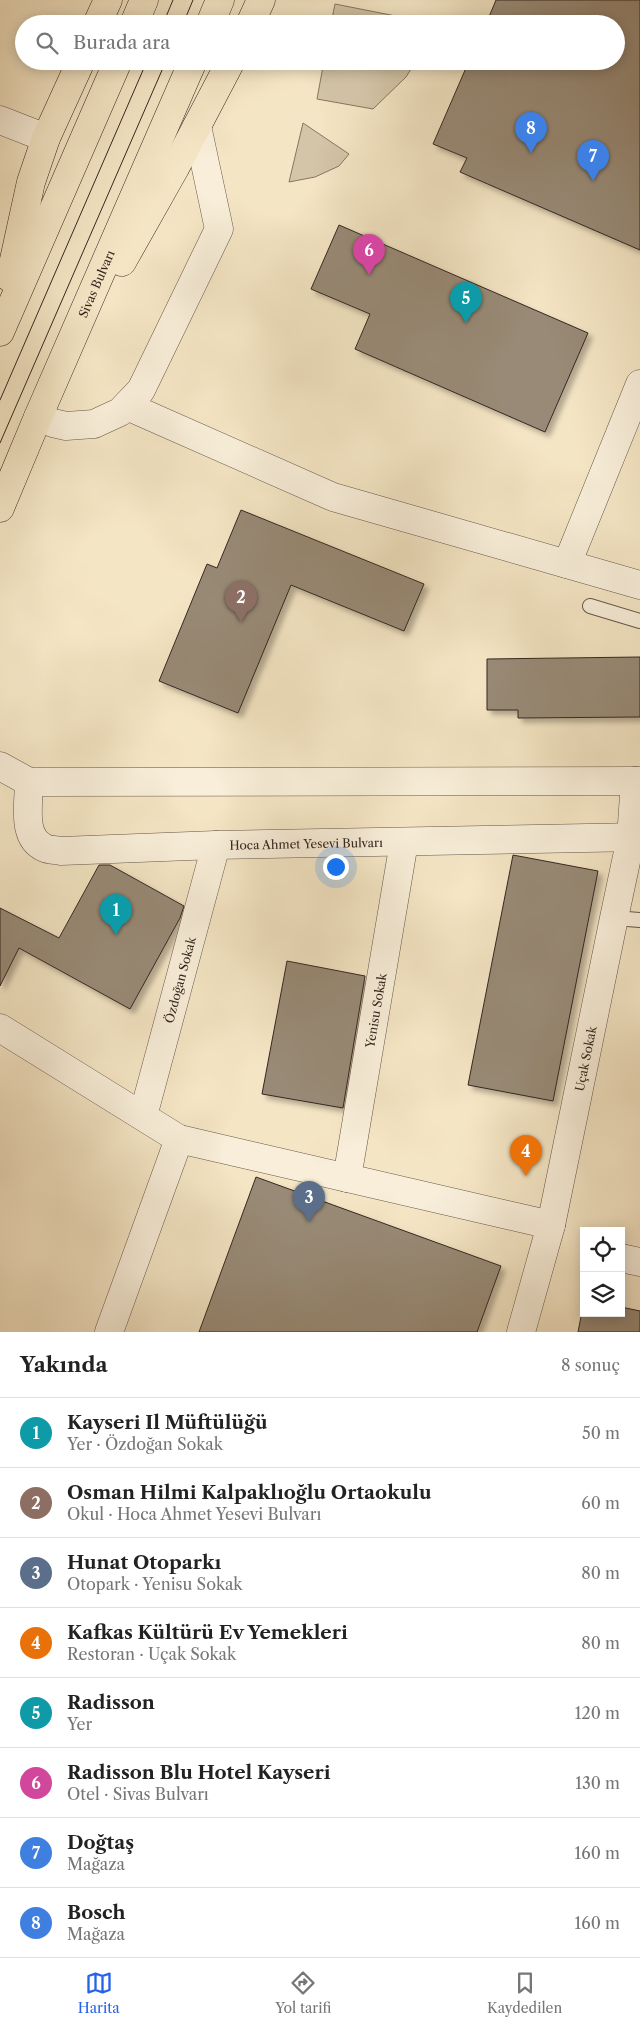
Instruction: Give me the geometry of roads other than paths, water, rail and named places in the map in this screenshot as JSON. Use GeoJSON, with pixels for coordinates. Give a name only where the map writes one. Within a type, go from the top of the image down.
{"type":"FeatureCollection","features":[{"type":"Feature","properties":{"kind":"highway"},"geometry":{"type":"LineString","coordinates":[[102,15],[108,0]]}},
{"type":"Feature","properties":{"kind":"highway"},"geometry":{"type":"LineString","coordinates":[[138,15],[144,0]]}},
{"type":"Feature","properties":{"kind":"highway"},"geometry":{"type":"LineString","coordinates":[[214,15],[220,0]]}},
{"type":"Feature","properties":{"kind":"highway"},"geometry":{"type":"LineString","coordinates":[[254,15],[262,0]]}},
{"type":"Feature","properties":{"kind":"highway"},"geometry":{"type":"LineString","coordinates":[[0,327],[31,182],[46,138],[77,70]]}},
{"type":"Feature","properties":{"kind":"highway"},"geometry":{"type":"LineString","coordinates":[[0,332],[114,70]]}},
{"type":"Feature","properties":{"kind":"highway","name":"Sivas Bulvarı"},"geometry":{"type":"LineString","coordinates":[[0,508],[38,416],[190,70]]}},
{"type":"Feature","properties":{"kind":"highway"},"geometry":{"type":"LineString","coordinates":[[38,416],[226,70]]}},
{"type":"Feature","properties":{"kind":"street"},"geometry":{"type":"LineString","coordinates":[[0,120],[46,138]]}},
{"type":"Feature","properties":{"kind":"street"},"geometry":{"type":"LineString","coordinates":[[38,416],[53,423],[80,426],[94,424],[107,419],[127,406],[141,390],[219,229],[197,126]]}},
{"type":"Feature","properties":{"kind":"street"},"geometry":{"type":"LineString","coordinates":[[567,564],[633,420],[640,384]]}},
{"type":"Feature","properties":{"kind":"street"},"geometry":{"type":"LineString","coordinates":[[127,406],[333,497],[640,585]]}},
{"type":"Feature","properties":{"kind":"street"},"geometry":{"type":"LineString","coordinates":[[0,766],[29,782],[637,781]]}},
{"type":"Feature","properties":{"kind":"street","name":"Uçak Sokak"},"geometry":{"type":"LineString","coordinates":[[521,1332],[551,1225],[627,919],[635,837],[637,781]]}},
{"type":"Feature","properties":{"kind":"street","name":"Hoca Ahmet Yesevi Bulvarı"},"geometry":{"type":"LineString","coordinates":[[29,782],[29,829],[33,840],[45,849],[61,851],[216,845],[635,837]]}},
{"type":"Feature","properties":{"kind":"street","name":"Yenisu Sokak"},"geometry":{"type":"LineString","coordinates":[[347,1178],[404,842]]}},
{"type":"Feature","properties":{"kind":"street","name":"Özdoğan Sokak"},"geometry":{"type":"LineString","coordinates":[[143,1116],[216,845]]}},
{"type":"Feature","properties":{"kind":"street"},"geometry":{"type":"LineString","coordinates":[[0,1028],[179,1140],[551,1225]]}},
{"type":"Feature","properties":{"kind":"street"},"geometry":{"type":"LineString","coordinates":[[109,1332],[179,1140]]}},
{"type":"Feature","properties":{"kind":"street"},"geometry":{"type":"LineString","coordinates":[[625,1259],[640,1262]]}},
{"type":"Feature","properties":{"kind":"lane"},"geometry":{"type":"LineString","coordinates":[[590,606],[640,621]]}},
{"type":"Feature","properties":{"kind":"tram line"},"geometry":{"type":"LineString","coordinates":[[167,15],[173,0]]}},
{"type":"Feature","properties":{"kind":"tram line"},"geometry":{"type":"LineString","coordinates":[[187,15],[193,0]]}},
{"type":"Feature","properties":{"kind":"tram line"},"geometry":{"type":"LineString","coordinates":[[0,400],[143,70]]}},
{"type":"Feature","properties":{"kind":"tram line"},"geometry":{"type":"LineString","coordinates":[[0,443],[162,70]]}},
{"type":"Feature","properties":{"kind":"place","name":"Bosch"},"geometry":{"type":"Point","coordinates":[531,153]}},
{"type":"Feature","properties":{"kind":"place","name":"Doğtaş"},"geometry":{"type":"Point","coordinates":[593,181]}},
{"type":"Feature","properties":{"kind":"place","name":"Radisson Blu Hotel Kayseri"},"geometry":{"type":"Point","coordinates":[369,275]}},
{"type":"Feature","properties":{"kind":"place","name":"Radisson"},"geometry":{"type":"Point","coordinates":[466,323]}},
{"type":"Feature","properties":{"kind":"place","name":"Osman Hilmi Kalpaklıoğlu Ortaokulu"},"geometry":{"type":"Point","coordinates":[241,622]}},
{"type":"Feature","properties":{"kind":"place","name":"Kayseri Il Müftülüğü"},"geometry":{"type":"Point","coordinates":[116,935]}},
{"type":"Feature","properties":{"kind":"place","name":"Kafkas Kültürü Ev Yemekleri"},"geometry":{"type":"Point","coordinates":[526,1176]}},
{"type":"Feature","properties":{"kind":"place","name":"Hunat Otoparkı"},"geometry":{"type":"Point","coordinates":[309,1222]}}]}
